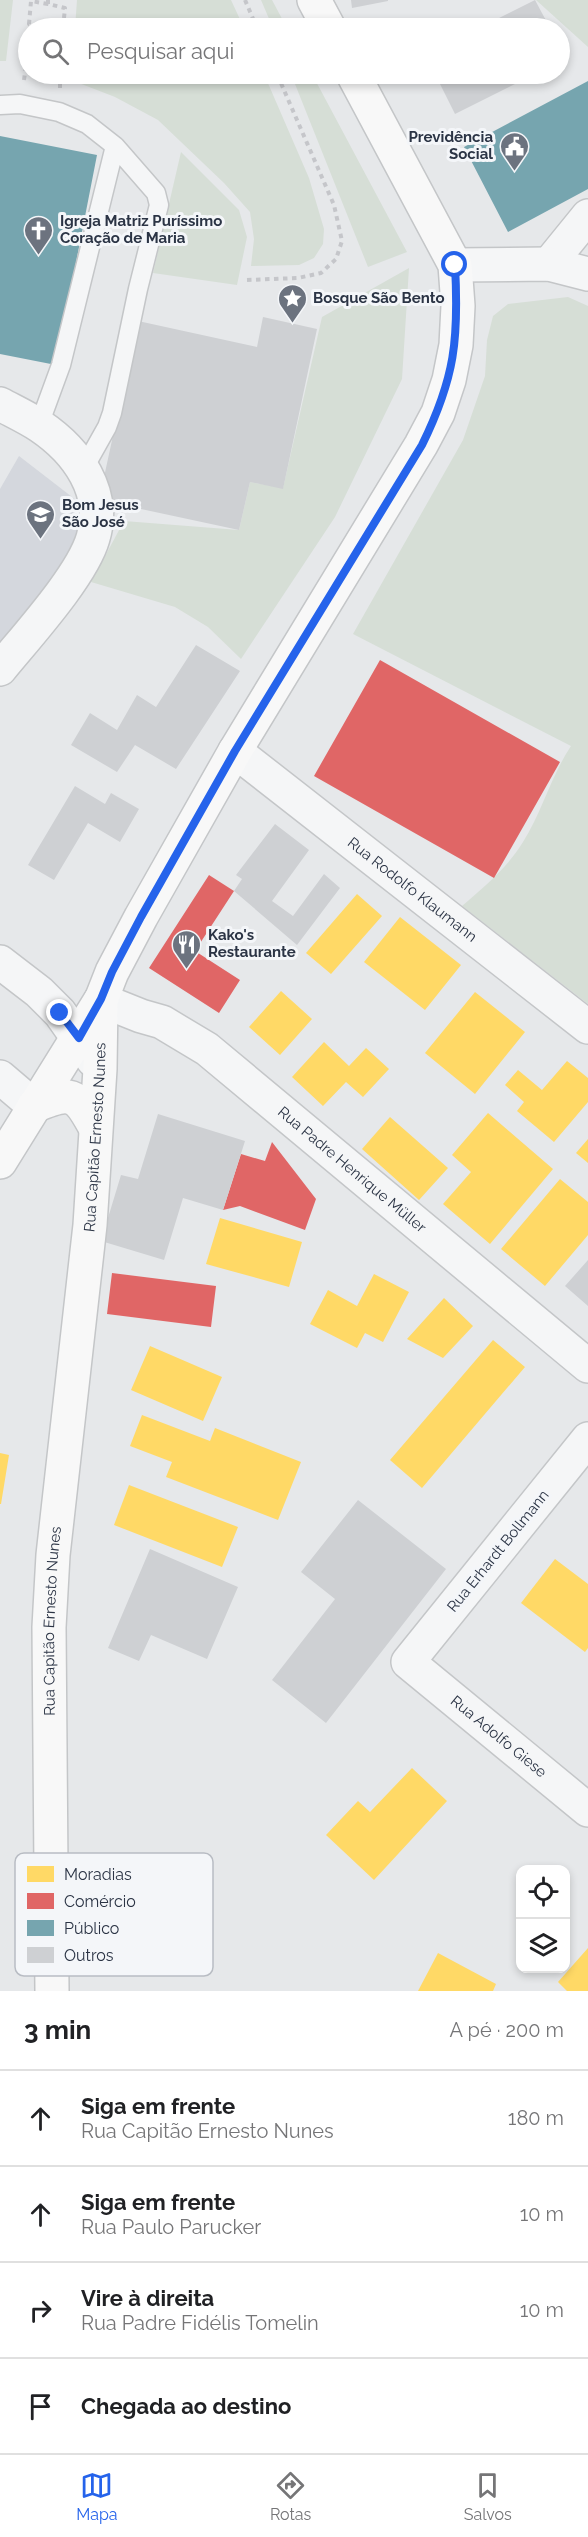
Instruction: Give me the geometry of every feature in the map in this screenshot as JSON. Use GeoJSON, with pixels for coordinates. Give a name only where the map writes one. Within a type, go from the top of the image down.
{"type":"FeatureCollection","features":[{"type":"Feature","properties":{"kind":"main road"},"geometry":{"type":"LineString","coordinates":[[314,0],[324,18]]}},
{"type":"Feature","properties":{"kind":"main road","name":"Rua Capitão Ernesto Nunes"},"geometry":{"type":"LineString","coordinates":[[51,1853],[49,1627],[54,1545],[90,1226],[106,986],[235,751],[402,479],[438,413],[449,380],[456,345],[458,306],[455,265],[358,84]]}},
{"type":"Feature","properties":{"kind":"main road"},"geometry":{"type":"LineString","coordinates":[[0,1162],[79,1038],[106,986]]}},
{"type":"Feature","properties":{"kind":"main road"},"geometry":{"type":"LineString","coordinates":[[34,1106],[55,1098],[69,1096],[82,1105],[95,1127]]}},
{"type":"Feature","properties":{"kind":"main road","name":"Rua Capitão Ernesto Nunes"},"geometry":{"type":"LineString","coordinates":[[52,1976],[52,1991]]}},
{"type":"Feature","properties":{"kind":"street"},"geometry":{"type":"LineString","coordinates":[[549,264],[588,216]]}},
{"type":"Feature","properties":{"kind":"street"},"geometry":{"type":"LineString","coordinates":[[455,265],[549,264],[588,274]]}},
{"type":"Feature","properties":{"kind":"street"},"geometry":{"type":"LineString","coordinates":[[0,404],[39,425],[64,445],[84,468],[93,491],[98,517],[93,540],[57,597],[0,669]]}},
{"type":"Feature","properties":{"kind":"street","name":"Rua Rodolfo Klaumann"},"geometry":{"type":"LineString","coordinates":[[235,751],[588,1027]]}},
{"type":"Feature","properties":{"kind":"street"},"geometry":{"type":"LineString","coordinates":[[0,962],[39,992],[60,1013],[100,1069]]}},
{"type":"Feature","properties":{"kind":"street"},"geometry":{"type":"LineString","coordinates":[[39,992],[64,994],[81,991],[96,984],[106,986]]}},
{"type":"Feature","properties":{"kind":"street","name":"Rua Padre Henrique Müller"},"geometry":{"type":"LineString","coordinates":[[106,986],[141,1016],[162,1022],[207,1049],[588,1366]]}},
{"type":"Feature","properties":{"kind":"street"},"geometry":{"type":"LineString","coordinates":[[0,1077],[34,1106]]}},
{"type":"Feature","properties":{"kind":"street","name":"Rua Erhardt Bollmann"},"geometry":{"type":"LineString","coordinates":[[408,1662],[588,1439]]}},
{"type":"Feature","properties":{"kind":"street","name":"Rua Adolfo Giese"},"geometry":{"type":"LineString","coordinates":[[408,1662],[588,1810]]}},
{"type":"Feature","properties":{"kind":"lane"},"geometry":{"type":"LineString","coordinates":[[0,105],[20,104],[69,115],[87,124],[115,146],[151,186],[159,205],[138,289],[112,413],[84,468]]}},
{"type":"Feature","properties":{"kind":"lane"},"geometry":{"type":"LineString","coordinates":[[39,425],[62,365],[115,146]]}},
{"type":"Feature","properties":{"kind":"path"},"geometry":{"type":"LineString","coordinates":[[244,0],[252,18]]}},
{"type":"Feature","properties":{"kind":"path"},"geometry":{"type":"LineString","coordinates":[[30,18],[31,1],[48,2],[65,8],[64,18]]}},
{"type":"Feature","properties":{"kind":"path"},"geometry":{"type":"LineString","coordinates":[[20,104],[23,84]]}},
{"type":"Feature","properties":{"kind":"path"},"geometry":{"type":"LineString","coordinates":[[247,280],[298,278],[321,273],[336,260],[342,241],[334,205],[281,84]]}},
{"type":"Feature","properties":{"kind":"shaded area"},"geometry":{"type":"Polygon","coordinates":[[[0,0],[13,0],[6,61],[0,61],[0,0]]]}},
{"type":"Feature","properties":{"kind":"shaded area"},"geometry":{"type":"Polygon","coordinates":[[[77,0],[231,0],[239,18],[76,18],[77,0]]]}},
{"type":"Feature","properties":{"kind":"shaded area"},"geometry":{"type":"Polygon","coordinates":[[[261,0],[272,0],[282,18],[269,18],[261,0]]]}},
{"type":"Feature","properties":{"kind":"shaded area"},"geometry":{"type":"Polygon","coordinates":[[[536,0],[588,0],[588,47],[570,31],[570,18],[556,18],[536,0]]]}},
{"type":"Feature","properties":{"kind":"shaded area"},"geometry":{"type":"Polygon","coordinates":[[[81,84],[268,84],[309,178],[324,229],[323,244],[314,258],[299,265],[251,266],[254,239],[250,212],[224,183],[158,120],[115,97],[81,84]]]}},
{"type":"Feature","properties":{"kind":"shaded area"},"geometry":{"type":"Polygon","coordinates":[[[295,84],[317,84],[407,252],[368,267],[295,84]]]}},
{"type":"Feature","properties":{"kind":"shaded area"},"geometry":{"type":"Polygon","coordinates":[[[181,152],[239,210],[247,237],[237,285],[153,273],[181,152]]]}},
{"type":"Feature","properties":{"kind":"shaded area"},"geometry":{"type":"Polygon","coordinates":[[[409,268],[402,379],[335,517],[241,659],[208,627],[175,607],[91,582],[124,521],[239,530],[250,482],[283,488],[322,317],[409,268]]]}},
{"type":"Feature","properties":{"kind":"shaded area"},"geometry":{"type":"Polygon","coordinates":[[[568,297],[588,306],[588,1004],[462,906],[495,876],[517,851],[536,819],[571,746],[353,634],[463,440],[485,376],[487,340],[493,316],[508,304],[568,297]]]}},
{"type":"Feature","properties":{"kind":"shaded area","name":"Bom Jesus São José"},"geometry":{"type":"Polygon","coordinates":[[[19,456],[98,517],[0,643],[0,489],[19,456]]]}},
{"type":"Feature","properties":{"kind":"building: Moradias"},"geometry":{"type":"Polygon","coordinates":[[[357,894],[382,916],[331,974],[306,953],[357,894]]]}},
{"type":"Feature","properties":{"kind":"building: Moradias"},"geometry":{"type":"Polygon","coordinates":[[[400,917],[461,965],[425,1010],[364,962],[400,917]]]}},
{"type":"Feature","properties":{"kind":"building: Moradias"},"geometry":{"type":"Polygon","coordinates":[[[281,991],[312,1019],[280,1055],[249,1027],[281,991]]]}},
{"type":"Feature","properties":{"kind":"building: Moradias"},"geometry":{"type":"Polygon","coordinates":[[[475,992],[525,1032],[475,1094],[425,1053],[475,992]]]}},
{"type":"Feature","properties":{"kind":"building: Moradias"},"geometry":{"type":"Polygon","coordinates":[[[324,1042],[349,1066],[366,1048],[389,1069],[363,1097],[346,1082],[323,1106],[292,1077],[324,1042]]]}},
{"type":"Feature","properties":{"kind":"building: Moradias"},"geometry":{"type":"Polygon","coordinates":[[[567,1061],[588,1078],[588,1102],[554,1142],[517,1111],[524,1102],[505,1085],[518,1070],[542,1090],[567,1061]]]}},
{"type":"Feature","properties":{"kind":"building: Moradias"},"geometry":{"type":"Polygon","coordinates":[[[488,1113],[553,1169],[490,1244],[443,1204],[471,1172],[452,1155],[488,1113]]]}},
{"type":"Feature","properties":{"kind":"building: Moradias"},"geometry":{"type":"Polygon","coordinates":[[[390,1117],[448,1168],[419,1200],[362,1149],[390,1117]]]}},
{"type":"Feature","properties":{"kind":"building: Moradias"},"geometry":{"type":"Polygon","coordinates":[[[588,1139],[588,1163],[576,1153],[588,1139]]]}},
{"type":"Feature","properties":{"kind":"building: Moradias"},"geometry":{"type":"Polygon","coordinates":[[[560,1179],[588,1202],[588,1235],[545,1286],[501,1249],[560,1179]]]}},
{"type":"Feature","properties":{"kind":"building: Moradias"},"geometry":{"type":"Polygon","coordinates":[[[220,1218],[302,1242],[289,1287],[206,1264],[220,1218]]]}},
{"type":"Feature","properties":{"kind":"building: Moradias"},"geometry":{"type":"Polygon","coordinates":[[[374,1274],[409,1292],[383,1342],[365,1333],[357,1348],[310,1324],[328,1290],[357,1306],[374,1274]]]}},
{"type":"Feature","properties":{"kind":"building: Moradias"},"geometry":{"type":"Polygon","coordinates":[[[444,1298],[473,1326],[443,1358],[407,1339],[444,1298]]]}},
{"type":"Feature","properties":{"kind":"building: Moradias"},"geometry":{"type":"Polygon","coordinates":[[[493,1340],[525,1367],[422,1488],[390,1460],[493,1340]]]}},
{"type":"Feature","properties":{"kind":"building: Moradias"},"geometry":{"type":"Polygon","coordinates":[[[150,1346],[222,1377],[203,1421],[131,1390],[150,1346]]]}},
{"type":"Feature","properties":{"kind":"building: Moradias"},"geometry":{"type":"Polygon","coordinates":[[[142,1415],[210,1441],[215,1428],[301,1462],[278,1520],[166,1477],[172,1462],[130,1446],[142,1415]]]}},
{"type":"Feature","properties":{"kind":"building: Moradias"},"geometry":{"type":"Polygon","coordinates":[[[0,1453],[9,1455],[1,1504],[0,1504],[0,1453]]]}},
{"type":"Feature","properties":{"kind":"building: Moradias"},"geometry":{"type":"Polygon","coordinates":[[[129,1485],[238,1527],[222,1567],[114,1525],[129,1485]]]}},
{"type":"Feature","properties":{"kind":"building: Moradias"},"geometry":{"type":"Polygon","coordinates":[[[555,1559],[588,1584],[588,1648],[585,1652],[521,1603],[555,1559]]]}},
{"type":"Feature","properties":{"kind":"building: Moradias"},"geometry":{"type":"Polygon","coordinates":[[[412,1768],[447,1801],[374,1880],[326,1835],[358,1801],[370,1812],[412,1768]]]}},
{"type":"Feature","properties":{"kind":"building: Moradias"},"geometry":{"type":"Polygon","coordinates":[[[588,1948],[588,1991],[567,1991],[558,1982],[566,1973],[570,1973],[570,1968],[588,1948]]]}},
{"type":"Feature","properties":{"kind":"building: Moradias"},"geometry":{"type":"Polygon","coordinates":[[[438,1953],[496,1984],[493,1991],[418,1991],[438,1953]]]}},
{"type":"Feature","properties":{"kind":"building: Comércio"},"geometry":{"type":"Polygon","coordinates":[[[380,660],[560,762],[494,878],[314,776],[380,660]]]}},
{"type":"Feature","properties":{"kind":"building: Comércio"},"geometry":{"type":"Polygon","coordinates":[[[209,875],[234,891],[195,951],[240,980],[219,1013],[149,968],[209,875]]]}},
{"type":"Feature","properties":{"kind":"building: Comércio"},"geometry":{"type":"Polygon","coordinates":[[[272,1142],[316,1199],[305,1230],[240,1206],[223,1210],[241,1154],[265,1161],[272,1142]]]}},
{"type":"Feature","properties":{"kind":"building: Comércio"},"geometry":{"type":"Polygon","coordinates":[[[112,1273],[216,1286],[211,1327],[107,1314],[112,1273]]]}},
{"type":"Feature","properties":{"kind":"building: Público"},"geometry":{"type":"Polygon","coordinates":[[[588,81],[588,189],[508,232],[464,147],[588,81]]]}},
{"type":"Feature","properties":{"kind":"building: Público","name":"Igreja Matriz Puríssimo Coração de Maria"},"geometry":{"type":"Polygon","coordinates":[[[0,136],[97,155],[56,365],[0,354],[0,136]]]}},
{"type":"Feature","properties":{"kind":"building: Outros"},"geometry":{"type":"Polygon","coordinates":[[[351,0],[388,0],[388,1],[352,8],[351,0]]]}},
{"type":"Feature","properties":{"kind":"building: Outros"},"geometry":{"type":"Polygon","coordinates":[[[535,0],[545,18],[499,18],[535,0]]]}},
{"type":"Feature","properties":{"kind":"building: Outros"},"geometry":{"type":"Polygon","coordinates":[[[440,84],[515,84],[455,114],[440,84]]]}},
{"type":"Feature","properties":{"kind":"building: Outros"},"geometry":{"type":"Polygon","coordinates":[[[263,317],[317,329],[283,489],[250,482],[239,530],[99,500],[138,321],[257,347],[263,317]]]}},
{"type":"Feature","properties":{"kind":"building: Outros"},"geometry":{"type":"Polygon","coordinates":[[[196,645],[240,671],[176,769],[135,745],[117,772],[71,745],[90,713],[117,730],[137,695],[156,707],[196,645]]]}},
{"type":"Feature","properties":{"kind":"building: Outros"},"geometry":{"type":"Polygon","coordinates":[[[75,786],[105,804],[111,793],[139,809],[120,842],[88,823],[54,880],[28,865],[75,786]]]}},
{"type":"Feature","properties":{"kind":"building: Outros"},"geometry":{"type":"Polygon","coordinates":[[[275,824],[309,850],[272,901],[293,916],[324,874],[340,888],[297,945],[234,891],[242,879],[236,875],[275,824]]]}},
{"type":"Feature","properties":{"kind":"building: Outros"},"geometry":{"type":"Polygon","coordinates":[[[158,1114],[245,1141],[223,1210],[183,1198],[164,1260],[101,1241],[121,1175],[138,1179],[158,1114]]]}},
{"type":"Feature","properties":{"kind":"building: Outros"},"geometry":{"type":"Polygon","coordinates":[[[588,1260],[588,1306],[565,1286],[588,1260]]]}},
{"type":"Feature","properties":{"kind":"building: Outros"},"geometry":{"type":"Polygon","coordinates":[[[358,1500],[446,1569],[326,1723],[272,1680],[335,1599],[301,1572],[358,1500]]]}},
{"type":"Feature","properties":{"kind":"building: Outros"},"geometry":{"type":"Polygon","coordinates":[[[150,1549],[238,1587],[207,1659],[151,1635],[139,1661],[108,1648],[150,1549]]]}},
{"type":"Feature","properties":{"kind":"place","name":"Previdência Social"},"geometry":{"type":"Point","coordinates":[514,172]}},
{"type":"Feature","properties":{"kind":"place","name":"Igreja Matriz Puríssimo Coração de Maria"},"geometry":{"type":"Point","coordinates":[39,256]}},
{"type":"Feature","properties":{"kind":"place","name":"Bosque São Bento"},"geometry":{"type":"Point","coordinates":[292,324]}},
{"type":"Feature","properties":{"kind":"place","name":"Bom Jesus São José"},"geometry":{"type":"Point","coordinates":[41,540]}},
{"type":"Feature","properties":{"kind":"place","name":"Kako's Restaurante"},"geometry":{"type":"Point","coordinates":[187,970]}},
{"type":"Feature","properties":{"kind":"route"},"geometry":{"type":"LineString","coordinates":[[60,1013],[79,1038],[141,917],[235,751],[422,445],[438,413],[449,380],[456,345],[458,306],[455,265]]}}]}
